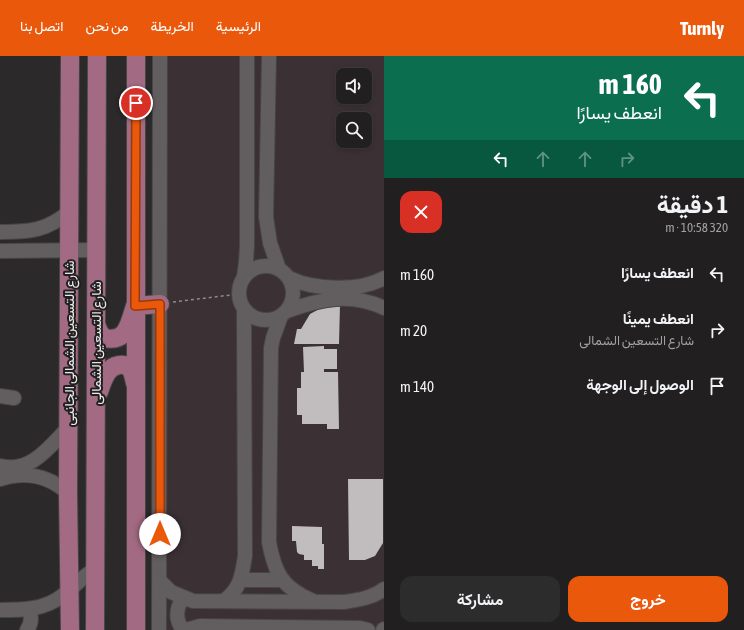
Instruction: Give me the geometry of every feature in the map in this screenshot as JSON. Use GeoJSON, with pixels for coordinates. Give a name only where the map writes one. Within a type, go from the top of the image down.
{"type":"FeatureCollection","features":[{"type":"Feature","properties":{"kind":"main road","name":"شارع التسعين الشمالى الجانبى"},"geometry":{"type":"LineString","coordinates":[[70,56],[68,493],[70,630]]}},
{"type":"Feature","properties":{"kind":"main road","name":"شارع التسعين الشمالى"},"geometry":{"type":"LineString","coordinates":[[95,630],[97,56]]}},
{"type":"Feature","properties":{"kind":"main road"},"geometry":{"type":"LineString","coordinates":[[136,56],[136,630]]}},
{"type":"Feature","properties":{"kind":"main road"},"geometry":{"type":"LineString","coordinates":[[135,306],[160,304]]}},
{"type":"Feature","properties":{"kind":"main road"},"geometry":{"type":"LineString","coordinates":[[96,324],[99,332],[104,338],[112,340],[120,338],[126,332],[135,306]]}},
{"type":"Feature","properties":{"kind":"main road"},"geometry":{"type":"LineString","coordinates":[[96,399],[106,374],[110,369],[116,366],[128,366],[132,371],[136,385]]}},
{"type":"Feature","properties":{"kind":"street"},"geometry":{"type":"LineString","coordinates":[[160,56],[160,630]]}},
{"type":"Feature","properties":{"kind":"street"},"geometry":{"type":"LineString","coordinates":[[244,277],[247,245],[247,56]]}},
{"type":"Feature","properties":{"kind":"street"},"geometry":{"type":"LineString","coordinates":[[269,56],[266,217],[270,243],[278,269]]}},
{"type":"Feature","properties":{"kind":"street"},"geometry":{"type":"LineString","coordinates":[[0,232],[24,232],[37,230],[55,223],[70,211]]}},
{"type":"Feature","properties":{"kind":"street"},"geometry":{"type":"LineString","coordinates":[[0,251],[97,250]]}},
{"type":"Feature","properties":{"kind":"street"},"geometry":{"type":"LineString","coordinates":[[384,278],[367,285],[325,287],[306,284],[289,278],[278,269],[271,266],[263,266],[249,272],[244,277],[240,285],[239,294],[240,302],[244,310],[252,317],[262,320],[272,320],[305,304],[324,299],[355,298],[384,308]]}},
{"type":"Feature","properties":{"kind":"street"},"geometry":{"type":"LineString","coordinates":[[289,278],[293,295],[291,304],[284,313],[273,338],[270,354],[270,542],[272,558],[278,574],[288,587],[298,595],[313,601]]}},
{"type":"Feature","properties":{"kind":"street"},"geometry":{"type":"LineString","coordinates":[[225,600],[233,594],[241,580],[245,556],[244,310]]}},
{"type":"Feature","properties":{"kind":"street"},"geometry":{"type":"LineString","coordinates":[[0,396],[14,398]]}},
{"type":"Feature","properties":{"kind":"street"},"geometry":{"type":"LineString","coordinates":[[24,471],[69,427]]}},
{"type":"Feature","properties":{"kind":"street"},"geometry":{"type":"LineString","coordinates":[[0,472],[14,467],[43,477],[61,486],[68,493]]}},
{"type":"Feature","properties":{"kind":"street"},"geometry":{"type":"LineString","coordinates":[[0,610],[28,610],[50,603],[69,590],[83,576],[95,569]]}},
{"type":"Feature","properties":{"kind":"street"},"geometry":{"type":"LineString","coordinates":[[241,580],[283,580]]}},
{"type":"Feature","properties":{"kind":"street"},"geometry":{"type":"LineString","coordinates":[[160,581],[171,592],[193,601],[225,600],[344,602],[382,595]]}},
{"type":"Feature","properties":{"kind":"street"},"geometry":{"type":"LineString","coordinates":[[183,598],[177,612],[178,622],[183,630]]}},
{"type":"Feature","properties":{"kind":"street"},"geometry":{"type":"LineString","coordinates":[[27,630],[31,621],[28,610]]}},
{"type":"Feature","properties":{"kind":"street"},"geometry":{"type":"LineString","coordinates":[[186,630],[200,626],[360,628],[368,630]]}},
{"type":"Feature","properties":{"kind":"path"},"geometry":{"type":"LineString","coordinates":[[160,304],[239,294]]}},
{"type":"Feature","properties":{"kind":"shaded area"},"geometry":{"type":"Polygon","coordinates":[[[164,56],[384,56],[384,630],[157,630],[164,56]]]}},
{"type":"Feature","properties":{"kind":"building"},"geometry":{"type":"Polygon","coordinates":[[[340,305],[339,344],[294,344],[297,329],[301,329],[310,314],[323,307],[340,305]]]}},
{"type":"Feature","properties":{"kind":"building"},"geometry":{"type":"Polygon","coordinates":[[[324,346],[324,349],[337,349],[337,369],[324,369],[324,372],[338,372],[339,429],[327,429],[327,424],[302,424],[302,415],[297,415],[297,388],[301,388],[301,372],[304,372],[303,347],[324,346]]]}},
{"type":"Feature","properties":{"kind":"building"},"geometry":{"type":"Polygon","coordinates":[[[348,479],[383,479],[383,543],[375,556],[365,560],[349,560],[348,479]]]}},
{"type":"Feature","properties":{"kind":"building"},"geometry":{"type":"Polygon","coordinates":[[[292,526],[322,527],[324,569],[318,569],[318,566],[312,566],[312,560],[304,560],[304,555],[297,552],[296,541],[292,541],[292,526]]]}},
{"type":"Feature","properties":{"kind":"route"},"geometry":{"type":"LineString","coordinates":[[136,103],[135,306],[160,304],[160,534]]}}]}
